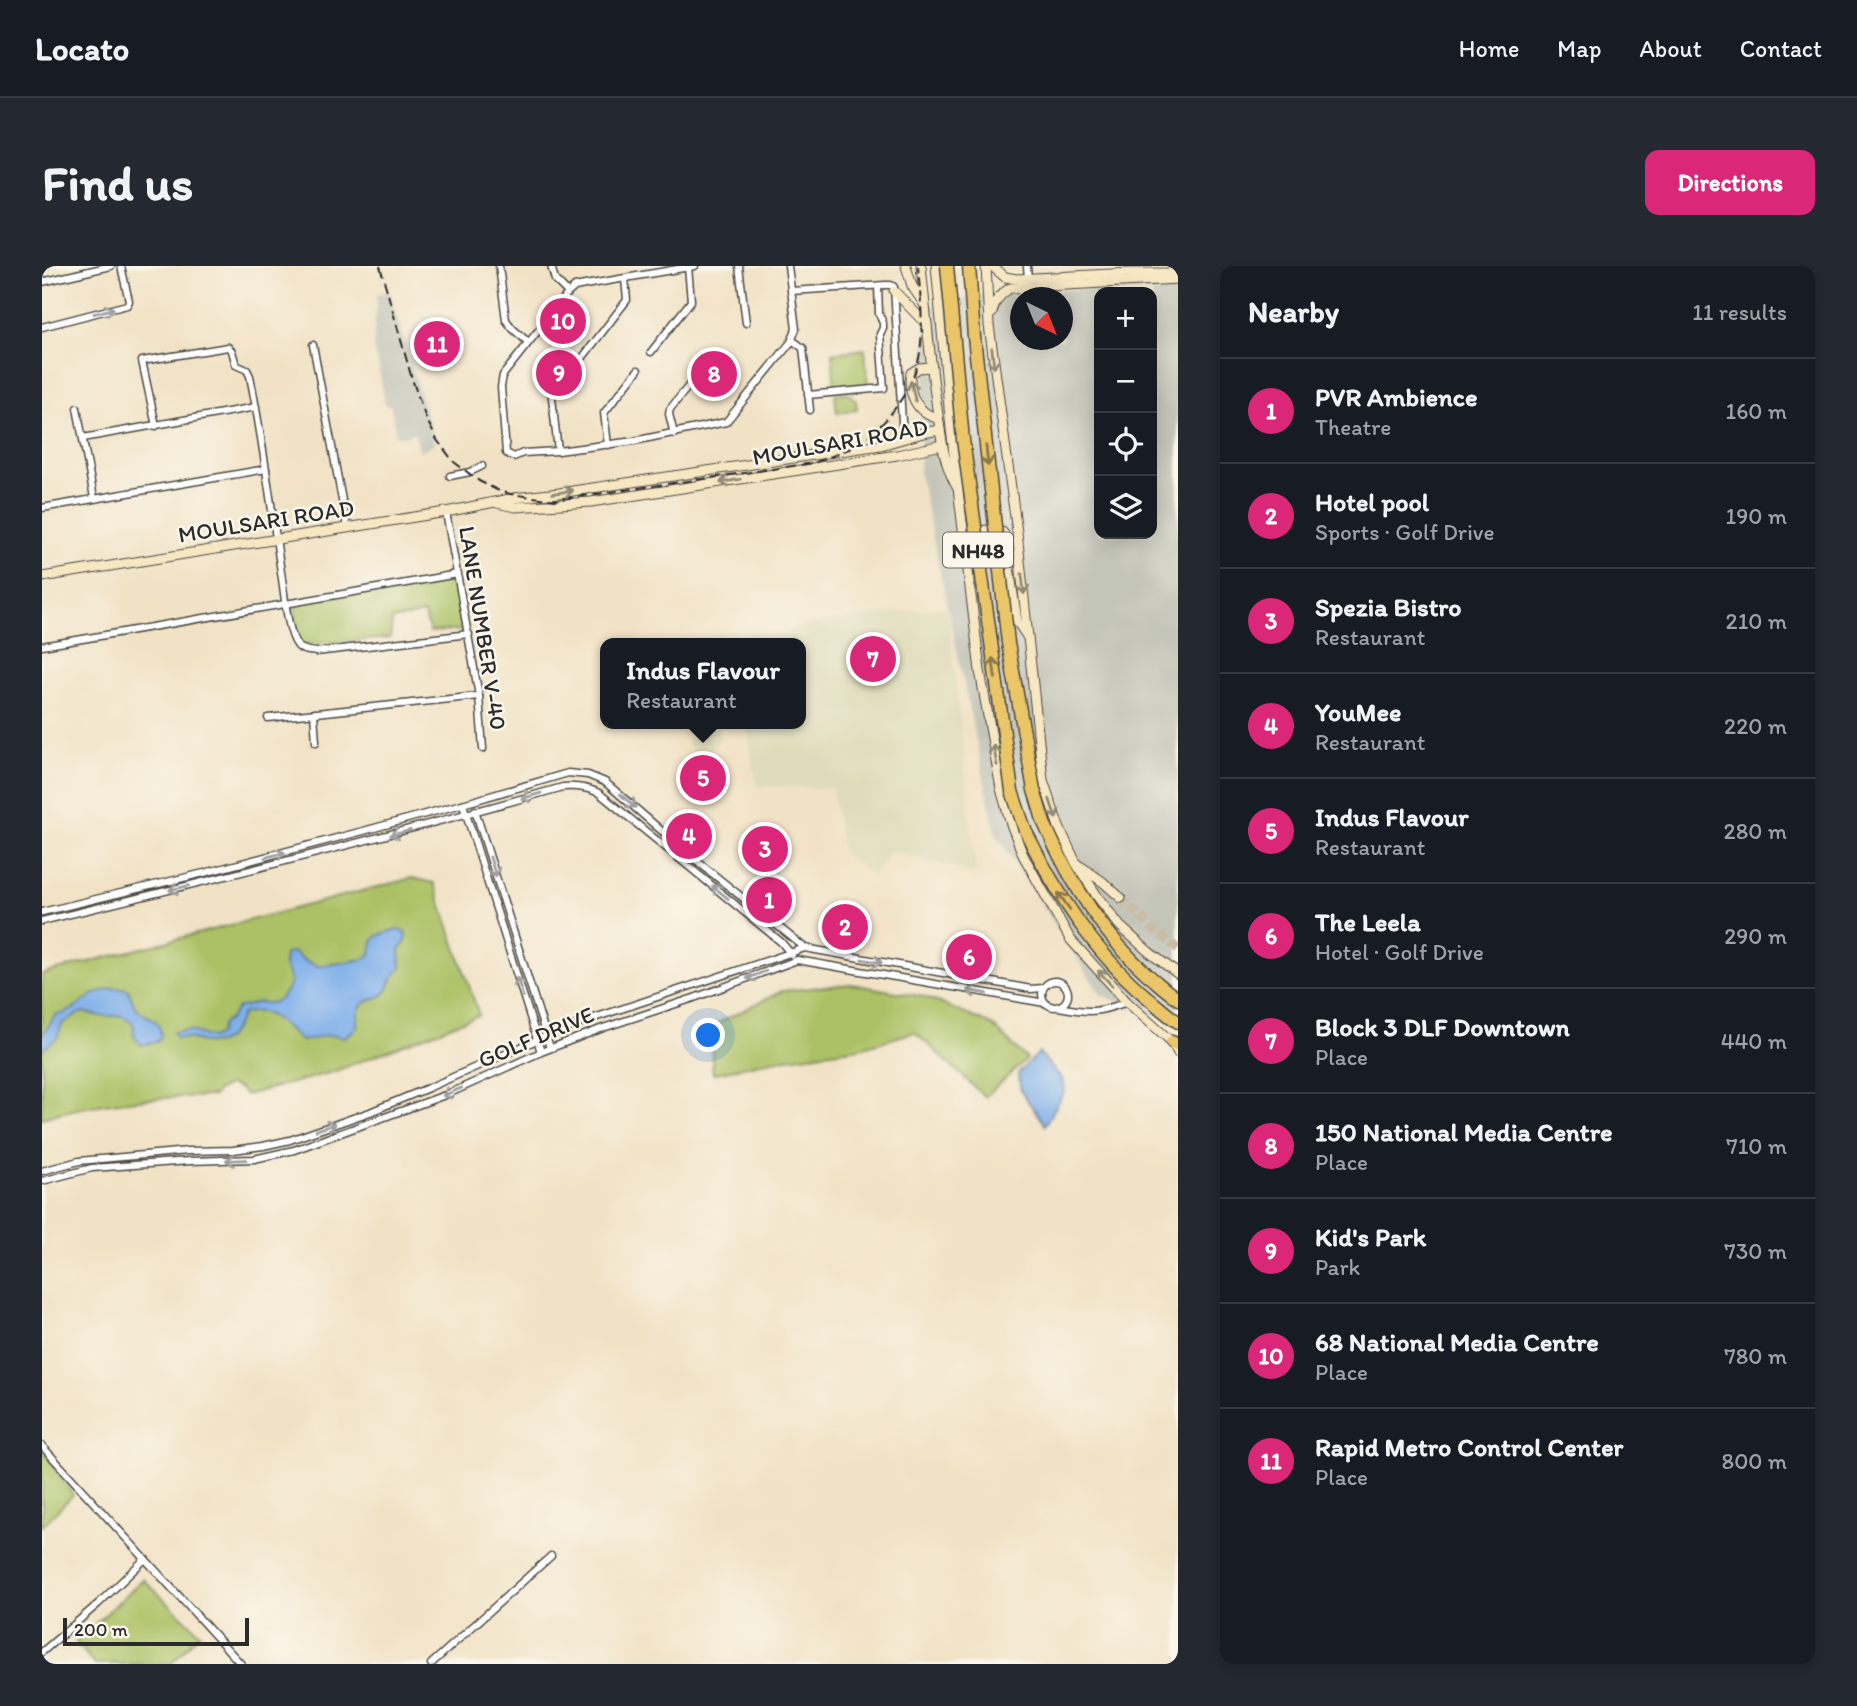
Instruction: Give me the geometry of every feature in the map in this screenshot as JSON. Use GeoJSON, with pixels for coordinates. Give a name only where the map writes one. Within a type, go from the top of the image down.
{"type":"FeatureCollection","features":[{"type":"Feature","properties":{"kind":"highway","name":"NH48"},"geometry":{"type":"LineString","coordinates":[[947,266],[963,440],[1012,791],[1025,830],[1055,888],[1080,925],[1135,988],[1178,1022]]}},
{"type":"Feature","properties":{"kind":"highway","name":"NH48"},"geometry":{"type":"LineString","coordinates":[[969,266],[974,337],[1008,643],[1034,790],[1044,823],[1079,891],[1108,932],[1137,964],[1178,999]]}},
{"type":"Feature","properties":{"kind":"main road"},"geometry":{"type":"LineString","coordinates":[[906,266],[912,286],[925,305]]}},
{"type":"Feature","properties":{"kind":"main road"},"geometry":{"type":"LineString","coordinates":[[921,266],[942,445],[949,474],[959,492]]}},
{"type":"Feature","properties":{"kind":"main road"},"geometry":{"type":"LineString","coordinates":[[936,266],[951,429],[966,551],[984,694],[1001,789],[1023,855],[1070,939],[1127,1002],[1176,1047]]}},
{"type":"Feature","properties":{"kind":"main road"},"geometry":{"type":"LineString","coordinates":[[986,266],[989,325],[1017,532],[1043,779],[1059,827],[1076,863],[1097,896],[1120,926],[1178,974]]}},
{"type":"Feature","properties":{"kind":"main road"},"geometry":{"type":"LineString","coordinates":[[992,266],[1005,277],[1028,278],[1178,273]]}},
{"type":"Feature","properties":{"kind":"main road"},"geometry":{"type":"LineString","coordinates":[[989,325],[993,306],[1000,295],[1010,288],[1178,279]]}},
{"type":"Feature","properties":{"kind":"main road"},"geometry":{"type":"LineString","coordinates":[[894,291],[926,325]]}},
{"type":"Feature","properties":{"kind":"main road"},"geometry":{"type":"LineString","coordinates":[[932,367],[919,368],[911,373],[910,388],[922,410],[938,418]]}},
{"type":"Feature","properties":{"kind":"main road","name":"MOULSARI ROAD"},"geometry":{"type":"LineString","coordinates":[[42,577],[446,512],[514,498],[881,445],[940,430]]}},
{"type":"Feature","properties":{"kind":"main road"},"geometry":{"type":"LineString","coordinates":[[923,433],[929,438],[930,447]]}},
{"type":"Feature","properties":{"kind":"main road","name":"MOULSARI ROAD"},"geometry":{"type":"LineString","coordinates":[[495,503],[515,507],[591,502],[897,455],[942,445]]}},
{"type":"Feature","properties":{"kind":"main road"},"geometry":{"type":"LineString","coordinates":[[966,551],[971,538],[977,533],[992,529],[1002,531],[1008,554],[1017,621],[1029,639]]}},
{"type":"Feature","properties":{"kind":"main road"},"geometry":{"type":"LineString","coordinates":[[1076,863],[1121,898]]}},
{"type":"Feature","properties":{"kind":"street"},"geometry":{"type":"LineString","coordinates":[[42,282],[81,270],[111,266]]}},
{"type":"Feature","properties":{"kind":"street"},"geometry":{"type":"LineString","coordinates":[[42,327],[127,305],[129,301],[121,266]]}},
{"type":"Feature","properties":{"kind":"street"},"geometry":{"type":"LineString","coordinates":[[499,266],[506,320],[528,342]]}},
{"type":"Feature","properties":{"kind":"street"},"geometry":{"type":"LineString","coordinates":[[551,266],[555,280],[568,293]]}},
{"type":"Feature","properties":{"kind":"street"},"geometry":{"type":"LineString","coordinates":[[739,266],[746,323]]}},
{"type":"Feature","properties":{"kind":"street"},"geometry":{"type":"LineString","coordinates":[[651,352],[691,301],[691,267],[575,287],[528,342],[501,380],[505,450],[508,456],[608,445],[726,422],[792,340],[796,329],[788,266]]}},
{"type":"Feature","properties":{"kind":"street"},"geometry":{"type":"LineString","coordinates":[[1027,266],[1028,278]]}},
{"type":"Feature","properties":{"kind":"street"},"geometry":{"type":"LineString","coordinates":[[580,361],[627,300],[625,279]]}},
{"type":"Feature","properties":{"kind":"street"},"geometry":{"type":"LineString","coordinates":[[791,291],[891,285],[894,287],[903,439]]}},
{"type":"Feature","properties":{"kind":"street"},"geometry":{"type":"LineString","coordinates":[[808,395],[884,388],[880,334],[883,323],[879,314],[878,286]]}},
{"type":"Feature","properties":{"kind":"street"},"geometry":{"type":"LineString","coordinates":[[792,340],[803,348],[810,410]]}},
{"type":"Feature","properties":{"kind":"street"},"geometry":{"type":"LineString","coordinates":[[313,345],[347,527]]}},
{"type":"Feature","properties":{"kind":"street"},"geometry":{"type":"LineString","coordinates":[[156,426],[142,361],[228,346],[236,365],[249,373],[267,470],[286,604],[296,644],[309,651],[469,634]]}},
{"type":"Feature","properties":{"kind":"street"},"geometry":{"type":"LineString","coordinates":[[674,434],[670,409],[713,356]]}},
{"type":"Feature","properties":{"kind":"street"},"geometry":{"type":"LineString","coordinates":[[608,445],[604,413],[638,370]]}},
{"type":"Feature","properties":{"kind":"street"},"geometry":{"type":"LineString","coordinates":[[551,389],[558,451]]}},
{"type":"Feature","properties":{"kind":"street"},"geometry":{"type":"LineString","coordinates":[[83,439],[256,407]]}},
{"type":"Feature","properties":{"kind":"street"},"geometry":{"type":"LineString","coordinates":[[77,408],[94,498]]}},
{"type":"Feature","properties":{"kind":"street"},"geometry":{"type":"LineString","coordinates":[[450,476],[470,472],[482,466]]}},
{"type":"Feature","properties":{"kind":"street"},"geometry":{"type":"LineString","coordinates":[[42,508],[267,470]]}},
{"type":"Feature","properties":{"kind":"street","name":"LANE NUMBER V-40"},"geometry":{"type":"LineString","coordinates":[[446,512],[479,696],[483,749]]}},
{"type":"Feature","properties":{"kind":"street"},"geometry":{"type":"LineString","coordinates":[[42,646],[458,575]]}},
{"type":"Feature","properties":{"kind":"street"},"geometry":{"type":"LineString","coordinates":[[268,718],[479,696]]}},
{"type":"Feature","properties":{"kind":"street"},"geometry":{"type":"LineString","coordinates":[[314,713],[316,741]]}},
{"type":"Feature","properties":{"kind":"street"},"geometry":{"type":"LineString","coordinates":[[42,912],[367,830],[568,772],[602,780],[805,948]]}},
{"type":"Feature","properties":{"kind":"street"},"geometry":{"type":"LineString","coordinates":[[42,921],[211,881],[563,787],[580,786],[599,793],[781,942],[797,960],[1081,1011],[1096,1012],[1127,1002]]}},
{"type":"Feature","properties":{"kind":"street"},"geometry":{"type":"LineString","coordinates":[[473,801],[551,1048]]}},
{"type":"Feature","properties":{"kind":"street"},"geometry":{"type":"LineString","coordinates":[[463,804],[541,1052]]}},
{"type":"Feature","properties":{"kind":"street"},"geometry":{"type":"LineString","coordinates":[[367,830],[369,840]]}},
{"type":"Feature","properties":{"kind":"street"},"geometry":{"type":"LineString","coordinates":[[208,872],[211,881]]}},
{"type":"Feature","properties":{"kind":"street","name":"GOLF DRIVE"},"geometry":{"type":"LineString","coordinates":[[42,1171],[79,1161],[243,1149],[290,1140],[417,1093],[547,1036],[633,1004],[805,948],[1017,987],[1043,988]]}},
{"type":"Feature","properties":{"kind":"street","name":"GOLF DRIVE"},"geometry":{"type":"LineString","coordinates":[[42,1181],[92,1168],[254,1159],[294,1150],[448,1094],[551,1048],[797,960]]}},
{"type":"Feature","properties":{"kind":"street"},"geometry":{"type":"LineString","coordinates":[[1045,1003],[1042,998],[1043,988],[1054,981],[1065,985],[1068,995],[1059,1007]]}},
{"type":"Feature","properties":{"kind":"street"},"geometry":{"type":"LineString","coordinates":[[633,1004],[636,1017]]}},
{"type":"Feature","properties":{"kind":"street"},"geometry":{"type":"LineString","coordinates":[[188,1151],[190,1161]]}},
{"type":"Feature","properties":{"kind":"street"},"geometry":{"type":"LineString","coordinates":[[42,1446],[241,1664]]}},
{"type":"Feature","properties":{"kind":"street"},"geometry":{"type":"LineString","coordinates":[[431,1664],[551,1556]]}},
{"type":"Feature","properties":{"kind":"street"},"geometry":{"type":"LineString","coordinates":[[42,1652],[145,1559]]}},
{"type":"Feature","properties":{"kind":"shaded area"},"geometry":{"type":"Polygon","coordinates":[[[1178,283],[1178,1025],[1101,995],[996,834],[919,473],[927,325],[931,305],[987,294],[1010,293],[1010,350],[1073,350],[1073,289],[1094,288],[1094,539],[1157,539],[1157,287],[1109,287],[1178,283]]]}},
{"type":"Feature","properties":{"kind":"shaded area"},"geometry":{"type":"Polygon","coordinates":[[[389,291],[435,444],[420,451],[414,432],[407,436],[396,436],[391,406],[385,405],[373,349],[377,294],[389,291]]]}},
{"type":"Feature","properties":{"kind":"shaded area"},"geometry":{"type":"Polygon","coordinates":[[[948,607],[976,874],[891,851],[872,876],[842,852],[832,788],[757,786],[747,729],[806,729],[806,638],[757,638],[782,636],[792,628],[948,607]]]}},
{"type":"Feature","properties":{"kind":"shaded area"},"geometry":{"type":"Polygon","coordinates":[[[690,729],[720,729],[721,738],[704,760],[686,743],[693,738],[693,733],[690,733],[690,729]]]}},
{"type":"Feature","properties":{"kind":"green space"},"geometry":{"type":"Polygon","coordinates":[[[865,349],[868,387],[857,388],[856,384],[856,389],[835,390],[832,353],[865,349]]]}},
{"type":"Feature","properties":{"kind":"green space"},"geometry":{"type":"Polygon","coordinates":[[[560,353],[577,365],[578,384],[539,388],[534,381],[553,357],[560,353]]]}},
{"type":"Feature","properties":{"kind":"green space"},"geometry":{"type":"Polygon","coordinates":[[[848,393],[856,401],[857,410],[837,413],[835,394],[848,393]]]}},
{"type":"Feature","properties":{"kind":"green space"},"geometry":{"type":"Polygon","coordinates":[[[456,579],[463,630],[430,632],[424,614],[392,620],[390,638],[299,645],[294,601],[456,579]]]}},
{"type":"Feature","properties":{"kind":"green space"},"geometry":{"type":"Polygon","coordinates":[[[412,878],[434,883],[479,1015],[333,1072],[246,1095],[239,1088],[229,1085],[218,1090],[214,1096],[127,1101],[42,1118],[42,974],[412,878]]]}},
{"type":"Feature","properties":{"kind":"green space"},"geometry":{"type":"Polygon","coordinates":[[[851,984],[925,997],[992,1025],[1027,1059],[985,1097],[915,1032],[860,1048],[772,1060],[713,1074],[710,1027],[782,991],[851,984]]]}},
{"type":"Feature","properties":{"kind":"green space"},"geometry":{"type":"Polygon","coordinates":[[[42,1450],[73,1495],[42,1526],[42,1450]]]}},
{"type":"Feature","properties":{"kind":"green space"},"geometry":{"type":"Polygon","coordinates":[[[143,1579],[200,1633],[171,1664],[94,1664],[76,1642],[143,1579]]]}},
{"type":"Feature","properties":{"kind":"water"},"geometry":{"type":"Polygon","coordinates":[[[836,920],[857,924],[855,934],[834,931],[836,920]]]}},
{"type":"Feature","properties":{"kind":"water"},"geometry":{"type":"Polygon","coordinates":[[[396,929],[406,933],[405,943],[400,949],[401,968],[386,992],[361,1006],[356,1027],[344,1037],[327,1036],[301,1041],[279,1021],[259,1012],[242,1014],[231,1034],[215,1044],[176,1038],[173,1032],[189,1030],[212,1038],[219,1034],[223,1023],[229,1020],[238,1007],[259,1002],[272,1003],[279,999],[291,981],[284,965],[285,954],[294,952],[305,961],[319,966],[364,959],[371,953],[377,936],[396,929]]]}},
{"type":"Feature","properties":{"kind":"water"},"geometry":{"type":"Polygon","coordinates":[[[113,988],[128,989],[135,1006],[155,1021],[161,1037],[157,1042],[141,1045],[134,1036],[133,1023],[123,1016],[101,1016],[82,1012],[62,1024],[57,1038],[42,1050],[42,1035],[56,1015],[71,1010],[96,993],[113,988]]]}},
{"type":"Feature","properties":{"kind":"water"},"geometry":{"type":"Polygon","coordinates":[[[1039,1053],[1062,1079],[1065,1090],[1045,1125],[1021,1091],[1018,1073],[1039,1053]]]}},
{"type":"Feature","properties":{"kind":"tunnel"},"geometry":{"type":"LineString","coordinates":[[1121,898],[1178,949]]}},
{"type":"Feature","properties":{"kind":"railway"},"geometry":{"type":"LineString","coordinates":[[380,266],[412,379],[437,440],[454,462],[479,481],[510,494],[555,500],[814,463],[869,437],[898,404],[917,365],[922,331],[918,266]]}},
{"type":"Feature","properties":{"kind":"place","name":"68 National Media Centre"},"geometry":{"type":"Point","coordinates":[563,321]}},
{"type":"Feature","properties":{"kind":"place","name":"Rapid Metro Control Center"},"geometry":{"type":"Point","coordinates":[437,344]}},
{"type":"Feature","properties":{"kind":"place","name":"Kid's Park"},"geometry":{"type":"Point","coordinates":[559,373]}},
{"type":"Feature","properties":{"kind":"place","name":"150 National Media Centre"},"geometry":{"type":"Point","coordinates":[714,374]}},
{"type":"Feature","properties":{"kind":"place","name":"Block 3 DLF Downtown"},"geometry":{"type":"Point","coordinates":[873,659]}},
{"type":"Feature","properties":{"kind":"place","name":"Indus Flavour"},"geometry":{"type":"Point","coordinates":[703,778]}},
{"type":"Feature","properties":{"kind":"place","name":"YouMee"},"geometry":{"type":"Point","coordinates":[689,836]}},
{"type":"Feature","properties":{"kind":"place","name":"Spezia Bistro"},"geometry":{"type":"Point","coordinates":[765,849]}},
{"type":"Feature","properties":{"kind":"place","name":"PVR Ambience"},"geometry":{"type":"Point","coordinates":[769,900]}},
{"type":"Feature","properties":{"kind":"place","name":"Hotel pool"},"geometry":{"type":"Point","coordinates":[845,927]}},
{"type":"Feature","properties":{"kind":"place","name":"The Leela"},"geometry":{"type":"Point","coordinates":[969,957]}}]}
